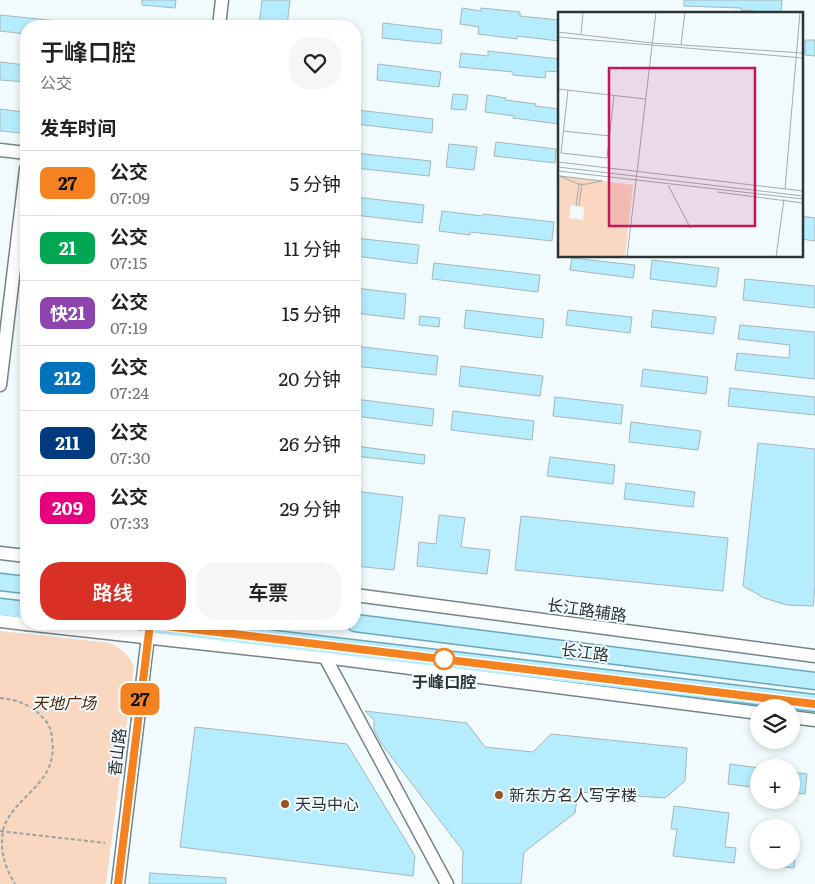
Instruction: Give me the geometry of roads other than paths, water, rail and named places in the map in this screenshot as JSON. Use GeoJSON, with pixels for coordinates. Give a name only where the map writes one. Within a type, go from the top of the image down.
{"type":"FeatureCollection","features":[{"type":"Feature","properties":{"kind":"main road"},"geometry":{"type":"LineString","coordinates":[[0,582],[20,584]]}},
{"type":"Feature","properties":{"kind":"main road"},"geometry":{"type":"LineString","coordinates":[[0,607],[20,609]]}},
{"type":"Feature","properties":{"kind":"main road","name":"长江路"},"geometry":{"type":"LineString","coordinates":[[361,624],[815,681]]}},
{"type":"Feature","properties":{"kind":"main road","name":"长江路"},"geometry":{"type":"LineString","coordinates":[[175,630],[815,704]]}},
{"type":"Feature","properties":{"kind":"street"},"geometry":{"type":"LineString","coordinates":[[220,20],[222,0]]}},
{"type":"Feature","properties":{"kind":"street"},"geometry":{"type":"LineString","coordinates":[[0,150],[20,152]]}},
{"type":"Feature","properties":{"kind":"street"},"geometry":{"type":"LineString","coordinates":[[0,385],[20,218]]}},
{"type":"Feature","properties":{"kind":"street"},"geometry":{"type":"LineString","coordinates":[[0,554],[20,556]]}},
{"type":"Feature","properties":{"kind":"street","name":"长江路辅路"},"geometry":{"type":"LineString","coordinates":[[361,596],[815,656]]}},
{"type":"Feature","properties":{"kind":"street"},"geometry":{"type":"LineString","coordinates":[[0,621],[20,623]]}},
{"type":"Feature","properties":{"kind":"street","name":"香山路"},"geometry":{"type":"LineString","coordinates":[[118,884],[149,630]]}},
{"type":"Feature","properties":{"kind":"street"},"geometry":{"type":"LineString","coordinates":[[167,630],[325,657],[750,712]]}},
{"type":"Feature","properties":{"kind":"street"},"geometry":{"type":"LineString","coordinates":[[325,657],[447,884]]}},
{"type":"Feature","properties":{"kind":"street"},"geometry":{"type":"LineString","coordinates":[[800,718],[815,720]]}},
{"type":"Feature","properties":{"kind":"place","name":"于峰口腔"},"geometry":{"type":"Point","coordinates":[444,659]}},
{"type":"Feature","properties":{"kind":"place","name":"新东方名人写字楼"},"geometry":{"type":"Point","coordinates":[499,795]}},
{"type":"Feature","properties":{"kind":"place","name":"天马中心"},"geometry":{"type":"Point","coordinates":[285,804]}},
{"type":"Feature","properties":{"kind":"park label","name":"天地广场"},"geometry":{"type":"Point","coordinates":[64,703]}}]}
